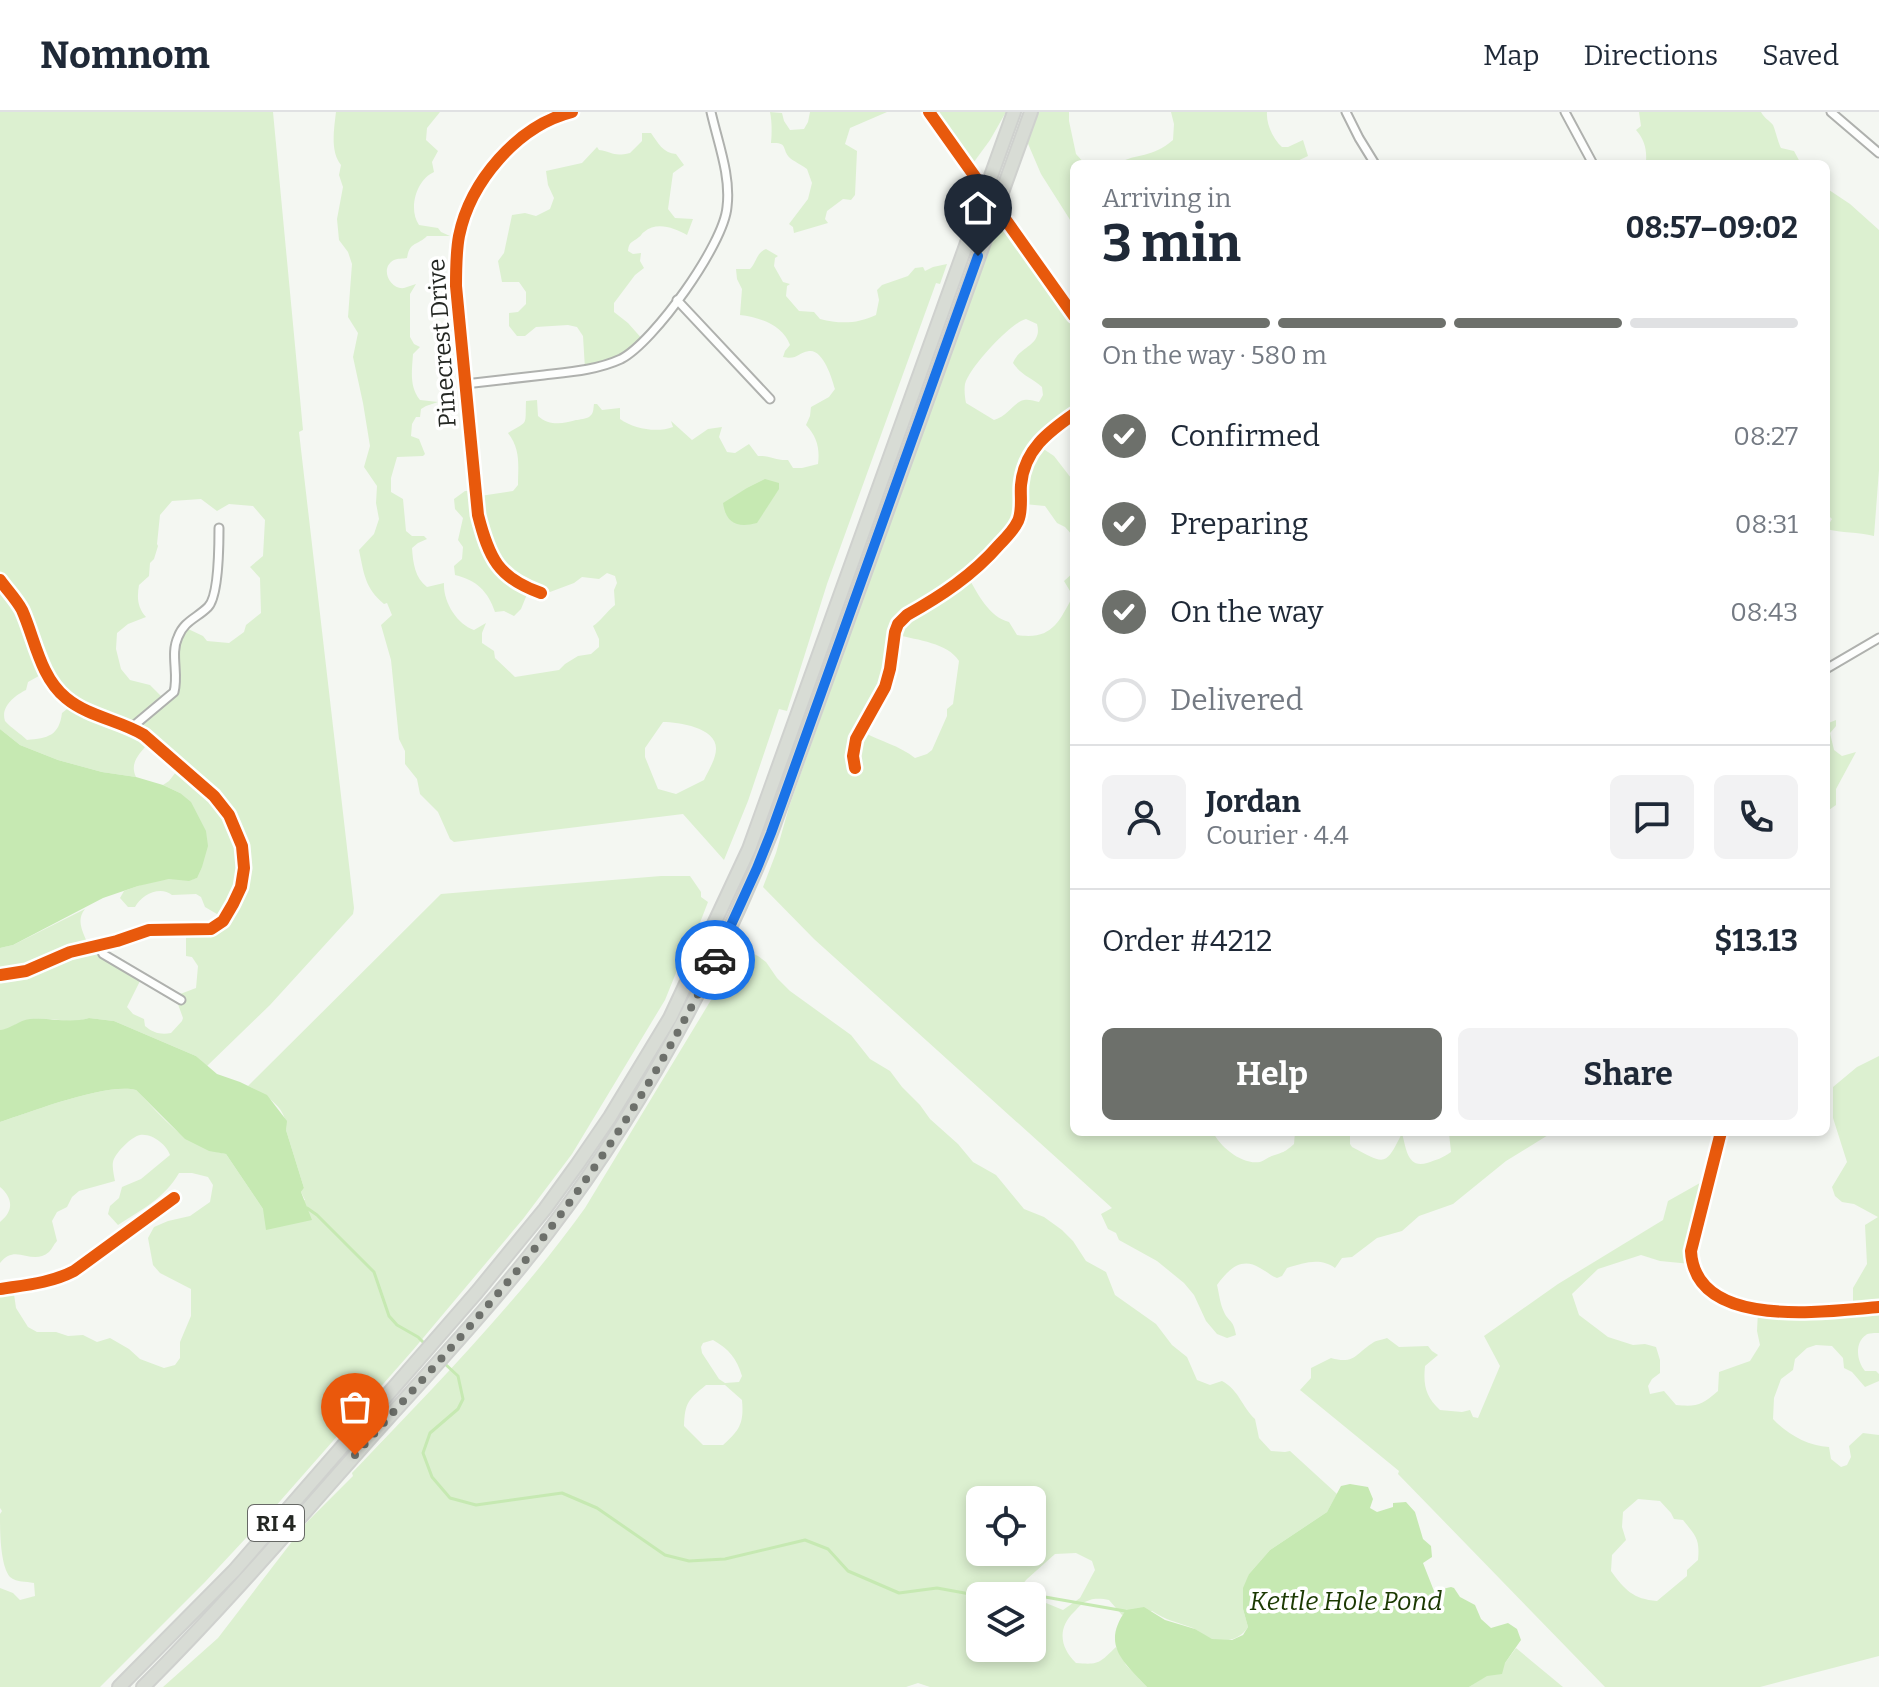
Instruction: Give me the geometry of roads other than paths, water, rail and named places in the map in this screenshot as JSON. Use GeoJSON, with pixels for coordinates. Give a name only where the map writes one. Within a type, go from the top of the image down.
{"type":"FeatureCollection","features":[{"type":"Feature","properties":{"kind":"highway","name":"RI 4"},"geometry":{"type":"LineString","coordinates":[[119,1687],[234,1571],[536,1221],[610,1117],[670,1018],[749,849],[1014,112]]}},
{"type":"Feature","properties":{"kind":"highway","name":"RI 4"},"geometry":{"type":"LineString","coordinates":[[143,1687],[250,1576],[538,1244],[602,1157],[643,1094],[685,1020],[771,833],[1031,112]]}},
{"type":"Feature","properties":{"kind":"street","name":"Pinecrest Drive"},"geometry":{"type":"LineString","coordinates":[[541,593],[519,585],[498,565],[485,541],[478,515],[456,286],[457,252],[464,218],[484,179],[511,148],[535,129],[572,112]]}},
{"type":"Feature","properties":{"kind":"street"},"geometry":{"type":"LineString","coordinates":[[465,384],[578,371],[612,362],[634,350],[661,323],[715,243],[726,218],[727,182],[711,112]]}},
{"type":"Feature","properties":{"kind":"street"},"geometry":{"type":"LineString","coordinates":[[929,112],[1070,310]]}},
{"type":"Feature","properties":{"kind":"street"},"geometry":{"type":"LineString","coordinates":[[1346,112],[1373,160]]}},
{"type":"Feature","properties":{"kind":"street"},"geometry":{"type":"LineString","coordinates":[[1565,112],[1591,160]]}},
{"type":"Feature","properties":{"kind":"street"},"geometry":{"type":"LineString","coordinates":[[1831,112],[1879,153]]}},
{"type":"Feature","properties":{"kind":"street"},"geometry":{"type":"LineString","coordinates":[[677,300],[770,399]]}},
{"type":"Feature","properties":{"kind":"street"},"geometry":{"type":"LineString","coordinates":[[855,768],[853,756],[856,739],[885,687],[898,624],[970,574],[1013,530],[1020,516],[1021,486],[1027,461],[1043,437],[1070,417]]}},
{"type":"Feature","properties":{"kind":"street"},"geometry":{"type":"LineString","coordinates":[[131,728],[174,692],[177,638],[184,624],[214,601],[219,528]]}},
{"type":"Feature","properties":{"kind":"street"},"geometry":{"type":"LineString","coordinates":[[0,580],[21,608],[41,659],[57,689],[86,712],[144,735],[214,796],[234,826],[242,846],[244,868],[238,896],[223,921],[211,929],[149,930],[59,955],[26,971],[0,975]]}},
{"type":"Feature","properties":{"kind":"street"},"geometry":{"type":"LineString","coordinates":[[1830,667],[1879,638]]}},
{"type":"Feature","properties":{"kind":"street"},"geometry":{"type":"LineString","coordinates":[[98,945],[103,954],[181,1000]]}},
{"type":"Feature","properties":{"kind":"street"},"geometry":{"type":"LineString","coordinates":[[1720,1136],[1691,1251],[1696,1275],[1707,1288],[1746,1308],[1766,1311],[1879,1307]]}},
{"type":"Feature","properties":{"kind":"street"},"geometry":{"type":"LineString","coordinates":[[0,1289],[61,1278],[174,1198]]}},
{"type":"Feature","properties":{"kind":"water"},"geometry":{"type":"Polygon","coordinates":[[[765,479],[779,483],[779,489],[757,523],[744,525],[730,520],[723,503],[765,479]]]}},
{"type":"Feature","properties":{"kind":"water"},"geometry":{"type":"Polygon","coordinates":[[[0,729],[20,745],[58,760],[136,777],[180,793],[191,802],[206,831],[208,846],[197,878],[189,881],[169,879],[103,898],[13,945],[0,948],[0,729]]]}},
{"type":"Feature","properties":{"kind":"water"},"geometry":{"type":"Polygon","coordinates":[[[89,1018],[114,1021],[196,1056],[217,1074],[267,1095],[287,1121],[286,1130],[304,1188],[301,1192],[312,1220],[266,1230],[263,1209],[226,1154],[209,1151],[185,1139],[136,1090],[107,1090],[89,1094],[0,1122],[0,1030],[30,1019],[89,1018]]]}},
{"type":"Feature","properties":{"kind":"water","name":"Kettle Hole Pond"},"geometry":{"type":"Polygon","coordinates":[[[1341,1486],[1368,1487],[1373,1499],[1370,1508],[1377,1512],[1393,1507],[1393,1503],[1406,1502],[1415,1512],[1423,1539],[1431,1546],[1432,1557],[1423,1563],[1434,1591],[1454,1588],[1460,1597],[1475,1605],[1481,1619],[1491,1628],[1508,1623],[1517,1629],[1521,1640],[1505,1663],[1502,1674],[1487,1676],[1469,1687],[1147,1687],[1130,1669],[1115,1643],[1115,1633],[1126,1610],[1144,1607],[1165,1620],[1195,1629],[1212,1639],[1232,1640],[1243,1635],[1248,1627],[1243,1609],[1243,1588],[1249,1574],[1270,1550],[1327,1512],[1341,1486]]]}},
{"type":"Feature","properties":{"kind":"waterway"},"geometry":{"type":"LineString","coordinates":[[307,1208],[374,1272],[389,1316],[427,1346]]}},
{"type":"Feature","properties":{"kind":"waterway"},"geometry":{"type":"LineString","coordinates":[[444,1363],[458,1376],[463,1399],[458,1409],[430,1433],[423,1453],[432,1477],[450,1498],[476,1505],[562,1493],[597,1508],[665,1555],[689,1561],[725,1559],[805,1540],[828,1549],[848,1571],[899,1593],[937,1588],[966,1593]]}},
{"type":"Feature","properties":{"kind":"waterway"},"geometry":{"type":"LineString","coordinates":[[1046,1597],[1125,1611]]}}]}
